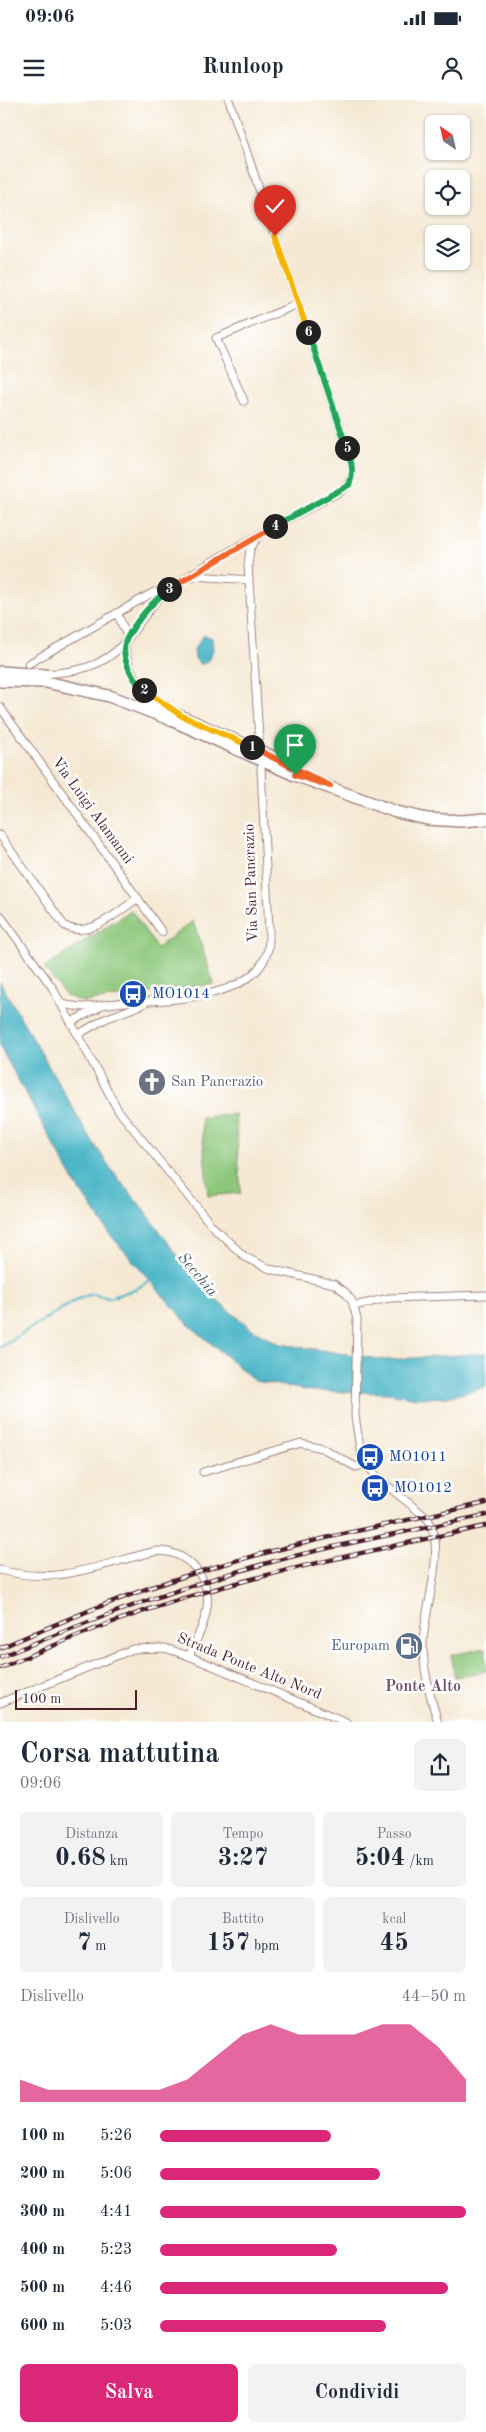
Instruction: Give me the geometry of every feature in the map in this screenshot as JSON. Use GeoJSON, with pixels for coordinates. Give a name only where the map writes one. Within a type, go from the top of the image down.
{"type":"FeatureCollection","features":[{"type":"Feature","properties":{"kind":"main road"},"geometry":{"type":"LineString","coordinates":[[0,672],[43,674],[111,690],[182,716],[376,806],[428,819],[486,819]]}},
{"type":"Feature","properties":{"kind":"main road"},"geometry":{"type":"LineString","coordinates":[[0,681],[46,682],[109,696],[167,718],[295,775],[330,786]]}},
{"type":"Feature","properties":{"kind":"street"},"geometry":{"type":"LineString","coordinates":[[43,674],[74,672],[91,666],[114,654],[127,640],[151,606],[166,592],[186,578],[261,534],[341,491],[349,485],[353,478],[350,457],[229,100]]}},
{"type":"Feature","properties":{"kind":"street"},"geometry":{"type":"LineString","coordinates":[[244,401],[216,338],[298,304]]}},
{"type":"Feature","properties":{"kind":"street"},"geometry":{"type":"LineString","coordinates":[[259,738],[249,580],[250,549],[261,534]]}},
{"type":"Feature","properties":{"kind":"street"},"geometry":{"type":"LineString","coordinates":[[186,578],[196,576],[249,580]]}},
{"type":"Feature","properties":{"kind":"street"},"geometry":{"type":"LineString","coordinates":[[28,664],[154,592]]}},
{"type":"Feature","properties":{"kind":"street"},"geometry":{"type":"LineString","coordinates":[[116,613],[127,640],[127,663],[141,687],[182,716]]}},
{"type":"Feature","properties":{"kind":"street","name":"Via Luigi Alamanni"},"geometry":{"type":"LineString","coordinates":[[0,707],[162,932]]}},
{"type":"Feature","properties":{"kind":"street","name":"Via San Pancrazio"},"geometry":{"type":"LineString","coordinates":[[60,1003],[81,1008],[100,1007],[126,1002],[149,1002],[204,995],[232,987],[254,973],[268,949],[269,930],[261,768]]}},
{"type":"Feature","properties":{"kind":"street"},"geometry":{"type":"LineString","coordinates":[[0,835],[64,925],[69,928],[76,930],[91,927],[138,898]]}},
{"type":"Feature","properties":{"kind":"street"},"geometry":{"type":"LineString","coordinates":[[0,915],[33,960],[60,1003],[118,1110],[188,1197],[231,1246],[245,1257],[270,1269],[334,1284],[345,1292],[354,1306],[358,1329],[355,1416],[359,1446],[366,1464],[379,1479],[419,1511],[432,1526],[435,1535],[435,1565],[424,1629],[423,1654],[428,1684],[438,1722]]}},
{"type":"Feature","properties":{"kind":"street","name":"Via San Pancrazio"},"geometry":{"type":"LineString","coordinates":[[77,1035],[105,1019],[149,1002]]}},
{"type":"Feature","properties":{"kind":"street","name":"Via San Pancrazio"},"geometry":{"type":"LineString","coordinates":[[71,1022],[100,1007]]}},
{"type":"Feature","properties":{"kind":"street"},"geometry":{"type":"LineString","coordinates":[[354,1306],[389,1298],[486,1295]]}},
{"type":"Feature","properties":{"kind":"street"},"geometry":{"type":"LineString","coordinates":[[203,1472],[301,1443],[322,1448],[356,1467],[366,1464]]}},
{"type":"Feature","properties":{"kind":"street"},"geometry":{"type":"LineString","coordinates":[[0,1570],[28,1577],[53,1577],[157,1551],[173,1553],[182,1557],[201,1576],[209,1594],[209,1604],[205,1619],[189,1656]]}},
{"type":"Feature","properties":{"kind":"street","name":"Strada Ponte Alto Nord"},"geometry":{"type":"LineString","coordinates":[[0,1703],[133,1649],[165,1648],[189,1656],[346,1722]]}},
{"type":"Feature","properties":{"kind":"green space"},"geometry":{"type":"Polygon","coordinates":[[[131,910],[157,948],[193,921],[214,984],[83,1002],[66,996],[44,968],[131,910]]]}},
{"type":"Feature","properties":{"kind":"green space"},"geometry":{"type":"Polygon","coordinates":[[[235,1114],[241,1193],[208,1196],[201,1117],[235,1114]]]}},
{"type":"Feature","properties":{"kind":"green space"},"geometry":{"type":"Polygon","coordinates":[[[486,1648],[486,1671],[455,1677],[451,1655],[486,1648]]]}},
{"type":"Feature","properties":{"kind":"water"},"geometry":{"type":"Polygon","coordinates":[[[204,635],[212,638],[213,650],[208,661],[200,665],[195,658],[194,649],[204,635]]]}},
{"type":"Feature","properties":{"kind":"water"},"geometry":{"type":"Polygon","coordinates":[[[0,982],[89,1136],[114,1173],[145,1211],[192,1275],[222,1305],[252,1329],[280,1344],[386,1360],[486,1353],[486,1387],[448,1397],[416,1398],[389,1393],[311,1391],[255,1381],[187,1323],[112,1237],[76,1185],[0,1047],[0,982]]]}},
{"type":"Feature","properties":{"kind":"waterway"},"geometry":{"type":"LineString","coordinates":[[0,1347],[78,1299],[92,1294],[109,1298],[136,1289],[152,1279]]}},
{"type":"Feature","properties":{"kind":"railway"},"geometry":{"type":"LineString","coordinates":[[0,1648],[129,1595],[211,1568],[328,1537],[486,1503]]}},
{"type":"Feature","properties":{"kind":"railway"},"geometry":{"type":"LineString","coordinates":[[0,1657],[138,1604],[208,1580],[330,1547],[486,1515]]}},
{"type":"Feature","properties":{"kind":"railway"},"geometry":{"type":"LineString","coordinates":[[0,1668],[101,1626],[207,1591],[346,1556],[486,1526]]}},
{"type":"Feature","properties":{"kind":"place","name":"MO1014"},"geometry":{"type":"Point","coordinates":[133,994]}},
{"type":"Feature","properties":{"kind":"place","name":"San Pancrazio"},"geometry":{"type":"Point","coordinates":[152,1082]}},
{"type":"Feature","properties":{"kind":"place","name":"MO1011"},"geometry":{"type":"Point","coordinates":[370,1457]}},
{"type":"Feature","properties":{"kind":"place","name":"MO1012"},"geometry":{"type":"Point","coordinates":[375,1488]}},
{"type":"Feature","properties":{"kind":"place","name":"Europam"},"geometry":{"type":"Point","coordinates":[409,1646]}},
{"type":"Feature","properties":{"kind":"district","name":"Ponte Alto"},"geometry":{"type":"Point","coordinates":[423,1687]}},
{"type":"Feature","properties":{"kind":"route"},"geometry":{"type":"LineString","coordinates":[[275,236],[350,457],[353,478],[349,485],[341,491],[261,534],[173,586],[151,606],[125,641],[125,654],[134,678],[149,695],[182,716],[299,769],[330,786],[295,775]]}},
{"type":"Feature","properties":{"kind":"water label","name":"Secchia"},"geometry":{"type":"Point","coordinates":[197,1275]}}]}
